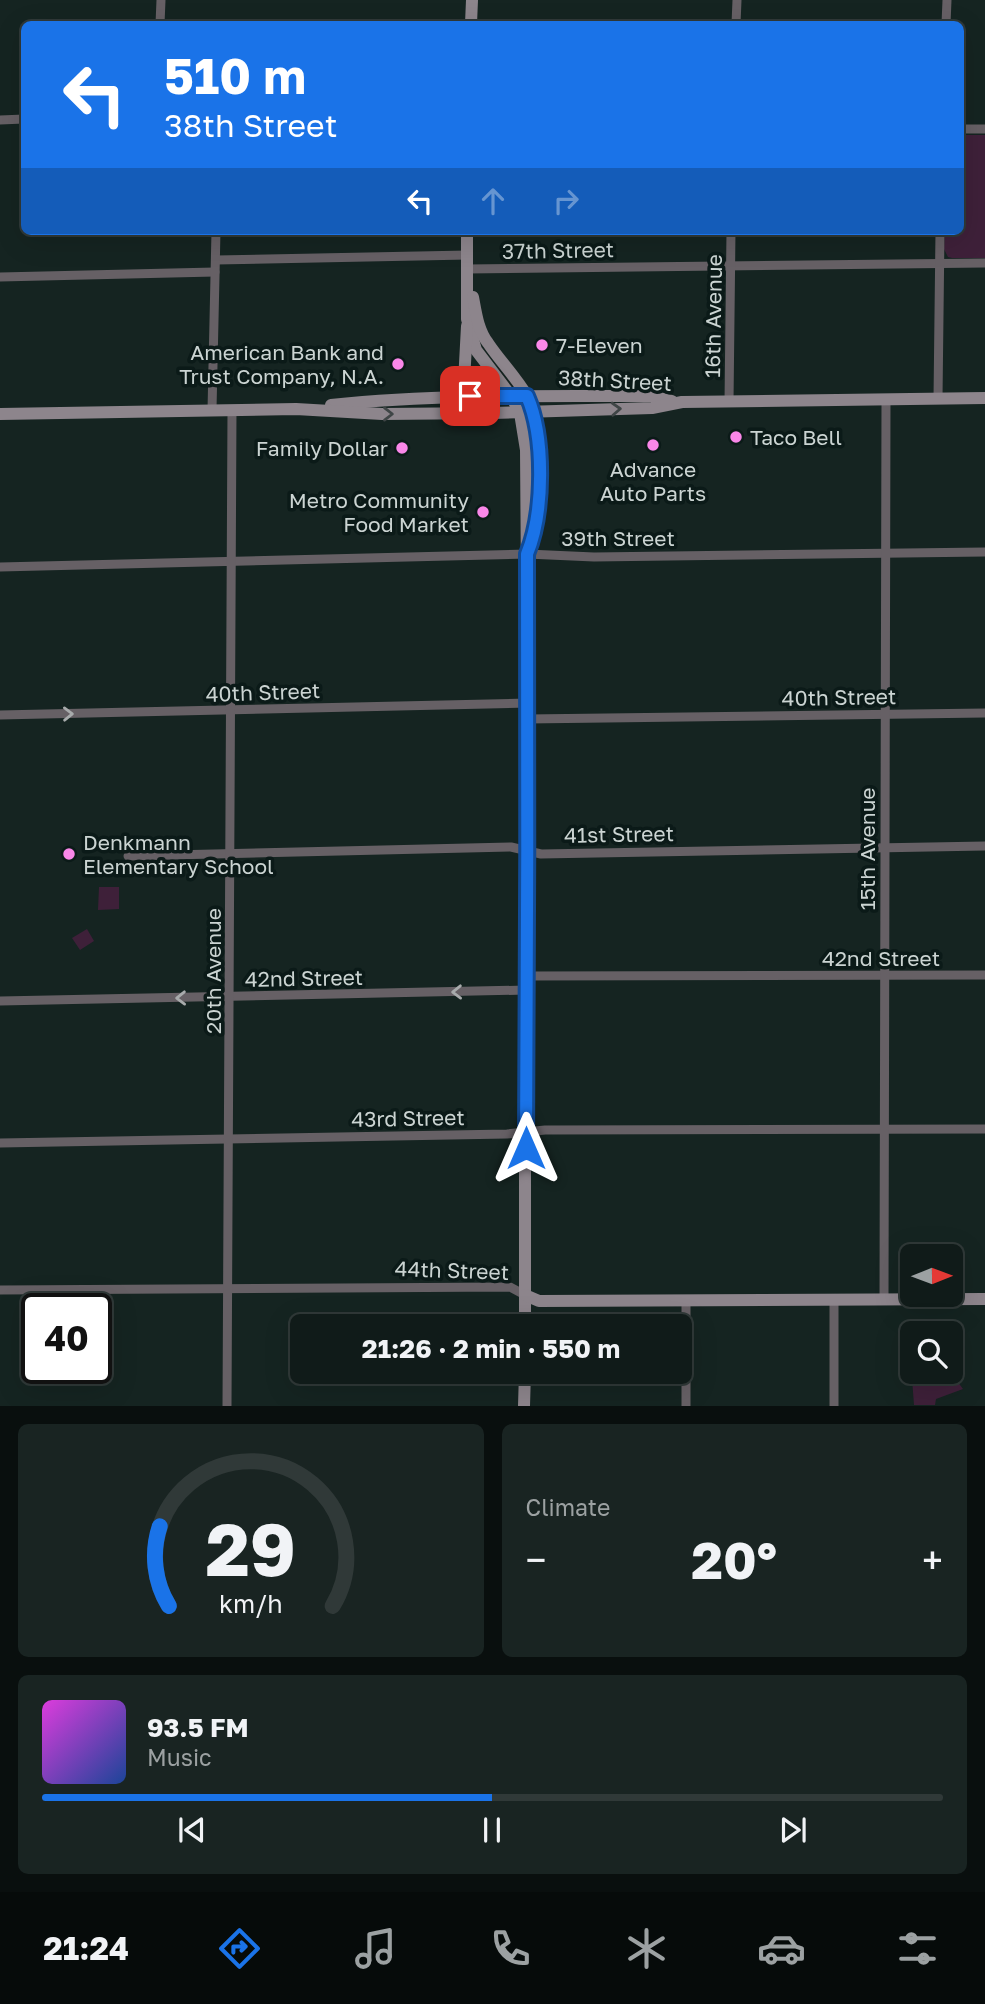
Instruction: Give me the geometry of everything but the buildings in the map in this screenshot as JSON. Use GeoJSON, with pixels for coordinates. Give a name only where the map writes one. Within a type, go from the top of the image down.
{"type":"FeatureCollection","features":[{"type":"Feature","properties":{"kind":"street"},"geometry":{"type":"LineString","coordinates":[[160,0],[160,21]]}},
{"type":"Feature","properties":{"kind":"street"},"geometry":{"type":"LineString","coordinates":[[471,21],[472,0]]}},
{"type":"Feature","properties":{"kind":"street"},"geometry":{"type":"LineString","coordinates":[[736,21],[737,0]]}},
{"type":"Feature","properties":{"kind":"street"},"geometry":{"type":"LineString","coordinates":[[946,21],[947,0]]}},
{"type":"Feature","properties":{"kind":"street"},"geometry":{"type":"LineString","coordinates":[[0,120],[21,119]]}},
{"type":"Feature","properties":{"kind":"street"},"geometry":{"type":"LineString","coordinates":[[964,129],[985,129]]}},
{"type":"Feature","properties":{"kind":"street"},"geometry":{"type":"LineString","coordinates":[[212,410],[216,235]]}},
{"type":"Feature","properties":{"kind":"street"},"geometry":{"type":"LineString","coordinates":[[450,397],[458,394],[464,382],[467,235]]}},
{"type":"Feature","properties":{"kind":"street","name":"16th Avenue"},"geometry":{"type":"LineString","coordinates":[[729,402],[731,235]]}},
{"type":"Feature","properties":{"kind":"street"},"geometry":{"type":"LineString","coordinates":[[937,399],[940,235]]}},
{"type":"Feature","properties":{"kind":"street"},"geometry":{"type":"LineString","coordinates":[[216,260],[468,255]]}},
{"type":"Feature","properties":{"kind":"street","name":"37th Street"},"geometry":{"type":"LineString","coordinates":[[467,269],[985,263]]}},
{"type":"Feature","properties":{"kind":"street"},"geometry":{"type":"LineString","coordinates":[[467,269],[480,328],[487,342],[527,396],[527,412]]}},
{"type":"Feature","properties":{"kind":"street"},"geometry":{"type":"LineString","coordinates":[[0,277],[215,272]]}},
{"type":"Feature","properties":{"kind":"street"},"geometry":{"type":"LineString","coordinates":[[467,319],[476,350],[511,396],[527,412],[538,435],[539,501],[535,535],[527,554],[525,1314]]}},
{"type":"Feature","properties":{"kind":"street","name":"38th Street"},"geometry":{"type":"LineString","coordinates":[[296,409],[398,398],[511,396],[651,396],[682,402],[985,398]]}},
{"type":"Feature","properties":{"kind":"street","name":"15th Avenue"},"geometry":{"type":"LineString","coordinates":[[884,1299],[886,399]]}},
{"type":"Feature","properties":{"kind":"street","name":"38th Street"},"geometry":{"type":"LineString","coordinates":[[0,414],[296,409],[382,414],[527,412],[652,408],[682,402]]}},
{"type":"Feature","properties":{"kind":"street","name":"20th Avenue"},"geometry":{"type":"LineString","coordinates":[[227,1405],[232,410]]}},
{"type":"Feature","properties":{"kind":"street","name":"39th Street"},"geometry":{"type":"LineString","coordinates":[[0,567],[527,554],[594,556],[985,552]]}},
{"type":"Feature","properties":{"kind":"street","name":"40th Street"},"geometry":{"type":"LineString","coordinates":[[0,715],[527,703]]}},
{"type":"Feature","properties":{"kind":"street","name":"40th Street"},"geometry":{"type":"LineString","coordinates":[[527,719],[985,713]]}},
{"type":"Feature","properties":{"kind":"street","name":"41st Street"},"geometry":{"type":"LineString","coordinates":[[128,856],[511,847],[541,854],[985,846]]}},
{"type":"Feature","properties":{"kind":"street","name":"42nd Street"},"geometry":{"type":"LineString","coordinates":[[526,976],[985,975]]}},
{"type":"Feature","properties":{"kind":"street","name":"42nd Street"},"geometry":{"type":"LineString","coordinates":[[0,1001],[526,990]]}},
{"type":"Feature","properties":{"kind":"street","name":"43rd Street"},"geometry":{"type":"LineString","coordinates":[[0,1143],[555,1130],[985,1129]]}},
{"type":"Feature","properties":{"kind":"street","name":"44th Street"},"geometry":{"type":"LineString","coordinates":[[0,1290],[509,1287],[539,1301],[985,1299]]}},
{"type":"Feature","properties":{"kind":"street"},"geometry":{"type":"LineString","coordinates":[[834,1299],[834,1405]]}},
{"type":"Feature","properties":{"kind":"street"},"geometry":{"type":"LineString","coordinates":[[686,1300],[686,1405]]}},
{"type":"Feature","properties":{"kind":"street"},"geometry":{"type":"LineString","coordinates":[[524,1384],[524,1405]]}},
{"type":"Feature","properties":{"kind":"shaded area"},"geometry":{"type":"Polygon","coordinates":[[[964,135],[985,135],[985,258],[952,258],[948,257],[944,249],[945,235],[964,235],[964,135]]]}},
{"type":"Feature","properties":{"kind":"shaded area"},"geometry":{"type":"Polygon","coordinates":[[[99,887],[119,887],[119,909],[98,910],[99,887]]]}},
{"type":"Feature","properties":{"kind":"shaded area"},"geometry":{"type":"Polygon","coordinates":[[[87,929],[94,941],[80,950],[72,938],[87,929]]]}},
{"type":"Feature","properties":{"kind":"shaded area"},"geometry":{"type":"Polygon","coordinates":[[[912,1384],[959,1384],[963,1389],[936,1399],[935,1405],[914,1405],[912,1384]]]}},
{"type":"Feature","properties":{"kind":"place","name":"7-Eleven"},"geometry":{"type":"Point","coordinates":[542,345]}},
{"type":"Feature","properties":{"kind":"place","name":"American Bank and Trust Company, N.A."},"geometry":{"type":"Point","coordinates":[398,364]}},
{"type":"Feature","properties":{"kind":"place","name":"Taco Bell"},"geometry":{"type":"Point","coordinates":[736,437]}},
{"type":"Feature","properties":{"kind":"place","name":"Advance Auto Parts"},"geometry":{"type":"Point","coordinates":[653,445]}},
{"type":"Feature","properties":{"kind":"place","name":"Family Dollar"},"geometry":{"type":"Point","coordinates":[402,448]}},
{"type":"Feature","properties":{"kind":"place","name":"Metro Community Food Market"},"geometry":{"type":"Point","coordinates":[483,512]}},
{"type":"Feature","properties":{"kind":"place","name":"Denkmann Elementary School"},"geometry":{"type":"Point","coordinates":[69,854]}},
{"type":"Feature","properties":{"kind":"route"},"geometry":{"type":"LineString","coordinates":[[470,396],[527,396],[538,435],[539,501],[535,535],[527,554],[526,1148]]}}]}
